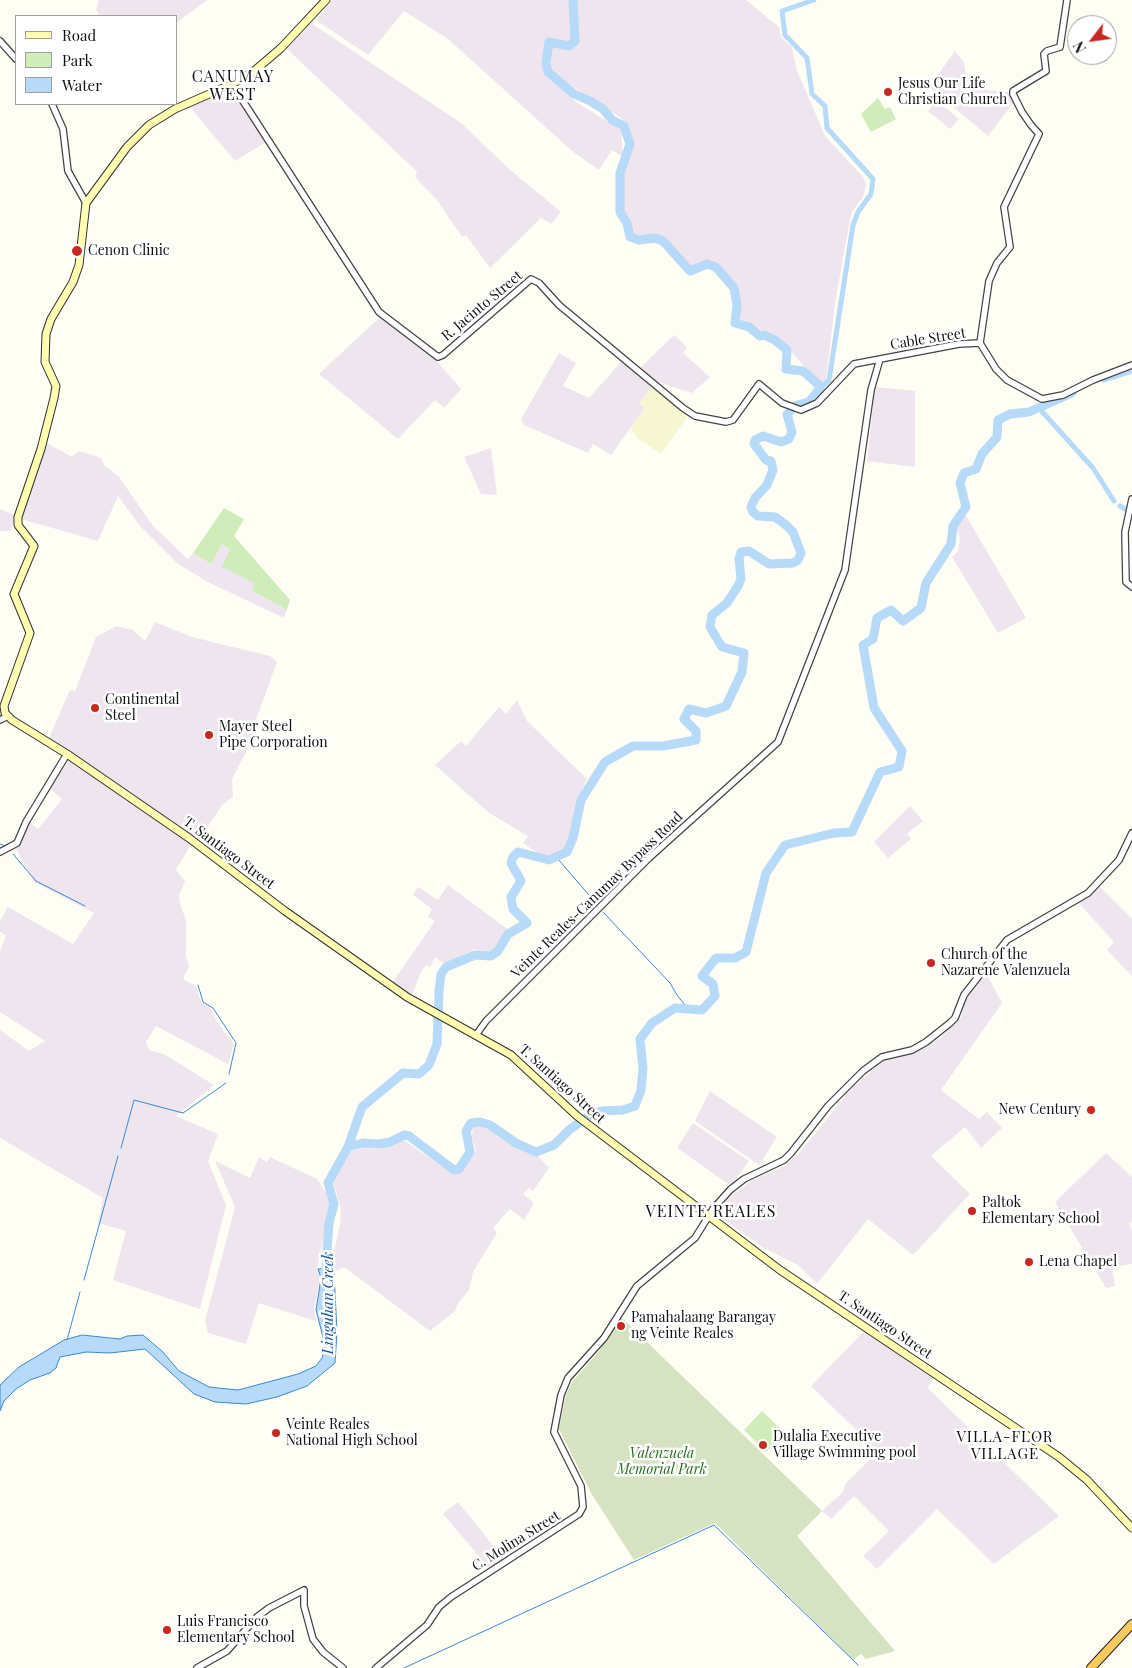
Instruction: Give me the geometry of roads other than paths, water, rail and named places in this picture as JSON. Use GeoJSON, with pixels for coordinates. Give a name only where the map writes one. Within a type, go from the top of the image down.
{"type":"FeatureCollection","features":[{"type":"Feature","properties":{"kind":"highway"},"geometry":{"type":"LineString","coordinates":[[1091,1668],[1132,1624]]}},
{"type":"Feature","properties":{"kind":"main road"},"geometry":{"type":"LineString","coordinates":[[8,716],[4,706],[30,633],[14,594],[34,546],[18,526],[18,517],[41,449],[56,386],[45,362],[47,331],[56,310],[72,282],[78,265],[86,202],[127,147],[148,125],[176,109],[232,84],[253,72],[276,53],[326,0]]}},
{"type":"Feature","properties":{"kind":"main road","name":"T. Santiago Street"},"geometry":{"type":"LineString","coordinates":[[8,716],[67,754],[188,838],[285,911],[402,994],[476,1035],[523,1064],[576,1116],[780,1270],[1059,1457],[1087,1480],[1132,1528]]}},
{"type":"Feature","properties":{"kind":"street"},"geometry":{"type":"LineString","coordinates":[[1067,0],[1060,47],[1047,51],[1044,54],[1046,71],[1014,90],[1013,94],[1022,112],[1039,134],[1004,207],[1010,247],[990,276],[980,343],[996,368],[1007,380],[1042,399],[1062,395],[1132,365]]}},
{"type":"Feature","properties":{"kind":"street"},"geometry":{"type":"LineString","coordinates":[[0,41],[15,59]]}},
{"type":"Feature","properties":{"kind":"street","name":"R. Jacinto Street"},"geometry":{"type":"LineString","coordinates":[[232,84],[379,312],[438,357],[449,350],[531,279],[539,283],[559,305],[683,408],[696,416],[730,422],[759,384],[782,403],[797,410],[811,407],[854,364],[880,359]]}},
{"type":"Feature","properties":{"kind":"street"},"geometry":{"type":"LineString","coordinates":[[52,105],[63,129],[68,171],[86,202]]}},
{"type":"Feature","properties":{"kind":"street","name":"Cable Street"},"geometry":{"type":"LineString","coordinates":[[880,359],[959,344],[980,343]]}},
{"type":"Feature","properties":{"kind":"street","name":"Veinte Reales-Canumay Bypass Road"},"geometry":{"type":"LineString","coordinates":[[476,1035],[486,1021],[648,858],[778,742],[845,570],[871,390],[880,359]]}},
{"type":"Feature","properties":{"kind":"street"},"geometry":{"type":"LineString","coordinates":[[1132,499],[1125,532],[1126,582],[1132,587]]}},
{"type":"Feature","properties":{"kind":"street"},"geometry":{"type":"LineString","coordinates":[[0,720],[8,716]]}},
{"type":"Feature","properties":{"kind":"street"},"geometry":{"type":"LineString","coordinates":[[0,852],[17,842],[26,822],[67,754]]}},
{"type":"Feature","properties":{"kind":"street"},"geometry":{"type":"LineString","coordinates":[[709,1216],[719,1202],[744,1179],[784,1160],[828,1106],[863,1071],[882,1057],[912,1050],[940,1032],[955,1018],[964,995],[1008,940],[1088,893],[1114,866],[1131,836]]}},
{"type":"Feature","properties":{"kind":"street","name":"C. Molina Street"},"geometry":{"type":"LineString","coordinates":[[376,1668],[421,1631],[438,1607],[451,1597],[579,1514],[583,1507],[581,1486],[554,1432],[564,1387],[604,1338],[637,1286],[695,1238],[709,1216]]}},
{"type":"Feature","properties":{"kind":"street"},"geometry":{"type":"LineString","coordinates":[[197,1668],[227,1650],[257,1617],[269,1608],[304,1590],[304,1606],[313,1639],[323,1652],[343,1668]]}},
{"type":"Feature","properties":{"kind":"water","name":"Linguhan Creek"},"geometry":{"type":"Polygon","coordinates":[[[330,1268],[334,1273],[337,1332],[335,1363],[307,1386],[277,1397],[246,1404],[215,1402],[194,1394],[145,1349],[110,1353],[86,1352],[60,1357],[56,1368],[50,1373],[30,1380],[16,1389],[4,1401],[0,1411],[0,1385],[19,1367],[64,1340],[82,1335],[120,1339],[127,1336],[143,1335],[163,1352],[179,1371],[209,1387],[238,1390],[298,1374],[316,1366],[322,1358],[325,1345],[316,1310],[321,1278],[318,1269],[330,1268]]]}},
{"type":"Feature","properties":{"kind":"waterway","name":"Linguhan Creek"},"geometry":{"type":"LineString","coordinates":[[325,1279],[329,1223],[334,1204],[328,1183],[348,1147],[362,1107],[403,1073],[419,1074],[429,1065],[437,1044],[439,991],[441,974],[446,967],[475,955],[491,956],[498,951],[508,934],[527,923],[513,909],[511,897],[521,881],[511,863],[513,857],[518,852],[549,860],[567,852],[573,838],[581,800],[605,762],[633,746],[663,746],[696,740],[696,731],[684,719],[689,709],[706,713],[726,706],[742,672],[744,653],[722,647],[710,627],[712,615],[727,603],[741,579],[739,559],[741,552],[749,551],[769,564],[793,563],[798,560],[801,553],[793,532],[786,525],[775,517],[758,516],[753,512],[751,507],[755,498],[767,485],[773,470],[771,461],[766,460],[754,444],[755,440],[763,436],[781,442],[789,439],[792,432],[787,414],[797,405],[809,402],[820,388],[819,385],[803,371],[786,369],[787,350],[775,340],[764,335],[760,336],[749,327],[735,323],[737,305],[734,288],[716,267],[707,264],[690,271],[663,241],[655,238],[639,240],[630,237],[627,223],[620,212],[620,173],[630,144],[624,126],[612,120],[603,109],[574,94],[548,72],[546,63],[549,42],[569,46],[575,41],[573,0]]}},
{"type":"Feature","properties":{"kind":"waterway"},"geometry":{"type":"LineString","coordinates":[[814,0],[782,11],[785,35],[807,58],[812,94],[825,106],[827,128],[873,179],[871,194],[858,212],[853,225],[829,380],[817,392]]}},
{"type":"Feature","properties":{"kind":"waterway"},"geometry":{"type":"LineString","coordinates":[[1104,378],[1132,369]]}},
{"type":"Feature","properties":{"kind":"waterway"},"geometry":{"type":"LineString","coordinates":[[348,1147],[363,1143],[379,1144],[390,1142],[404,1135],[409,1136],[454,1170],[459,1169],[470,1152],[466,1131],[471,1123],[480,1122],[490,1125],[516,1143],[536,1152],[554,1145],[569,1130],[590,1115],[601,1111],[623,1110],[635,1106],[641,1090],[643,1068],[640,1039],[652,1023],[675,1008],[702,1010],[715,996],[713,984],[702,976],[716,958],[735,958],[746,952],[766,873],[785,845],[834,833],[852,832],[880,772],[899,767],[902,751],[874,708],[863,645],[873,639],[877,618],[891,610],[903,621],[921,608],[926,583],[951,544],[953,526],[966,507],[960,483],[964,473],[976,469],[982,454],[997,437],[998,420],[1010,414],[1029,412],[1072,393]]}},
{"type":"Feature","properties":{"kind":"waterway"},"geometry":{"type":"LineString","coordinates":[[1038,407],[1093,468],[1114,501]]}},
{"type":"Feature","properties":{"kind":"waterway"},"geometry":{"type":"LineString","coordinates":[[1120,506],[1125,509]]}},
{"type":"Feature","properties":{"kind":"waterway"},"geometry":{"type":"LineString","coordinates":[[0,844],[6,846]]}},
{"type":"Feature","properties":{"kind":"waterway"},"geometry":{"type":"LineString","coordinates":[[13,854],[36,881],[85,906]]}},
{"type":"Feature","properties":{"kind":"waterway"},"geometry":{"type":"LineString","coordinates":[[557,858],[595,902]]}},
{"type":"Feature","properties":{"kind":"waterway"},"geometry":{"type":"LineString","coordinates":[[603,912],[670,983],[688,1009]]}},
{"type":"Feature","properties":{"kind":"waterway"},"geometry":{"type":"LineString","coordinates":[[198,985],[203,1002],[213,1008],[236,1043],[229,1074]]}},
{"type":"Feature","properties":{"kind":"waterway"},"geometry":{"type":"LineString","coordinates":[[121,1148],[134,1100],[183,1113],[226,1083]]}},
{"type":"Feature","properties":{"kind":"waterway"},"geometry":{"type":"LineString","coordinates":[[84,1280],[118,1156]]}},
{"type":"Feature","properties":{"kind":"waterway"},"geometry":{"type":"LineString","coordinates":[[67,1340],[80,1292]]}},
{"type":"Feature","properties":{"kind":"waterway"},"geometry":{"type":"LineString","coordinates":[[404,1668],[714,1525],[858,1665]]}},
{"type":"Feature","properties":{"kind":"place","name":"Jesus Our Life Christian Church"},"geometry":{"type":"Point","coordinates":[888,92]}},
{"type":"Feature","properties":{"kind":"place","name":"Cenon Clinic"},"geometry":{"type":"Point","coordinates":[77,251]}},
{"type":"Feature","properties":{"kind":"place","name":"Continental Steel"},"geometry":{"type":"Point","coordinates":[95,708]}},
{"type":"Feature","properties":{"kind":"place","name":"Mayer Steel Pipe Corporation"},"geometry":{"type":"Point","coordinates":[209,735]}},
{"type":"Feature","properties":{"kind":"place","name":"Church of the Nazarene Valenzuela"},"geometry":{"type":"Point","coordinates":[931,963]}},
{"type":"Feature","properties":{"kind":"place","name":"New Century"},"geometry":{"type":"Point","coordinates":[1091,1110]}},
{"type":"Feature","properties":{"kind":"place","name":"Paltok Elementary School"},"geometry":{"type":"Point","coordinates":[972,1211]}},
{"type":"Feature","properties":{"kind":"place","name":"Lena Chapel"},"geometry":{"type":"Point","coordinates":[1029,1262]}},
{"type":"Feature","properties":{"kind":"place","name":"Pamahalaang Barangay ng Veinte Reales"},"geometry":{"type":"Point","coordinates":[621,1326]}},
{"type":"Feature","properties":{"kind":"place","name":"Veinte Reales National High School"},"geometry":{"type":"Point","coordinates":[276,1433]}},
{"type":"Feature","properties":{"kind":"place","name":"Dulalia Executive Village Swimming pool"},"geometry":{"type":"Point","coordinates":[763,1445]}},
{"type":"Feature","properties":{"kind":"place","name":"Luis Francisco Elementary School"},"geometry":{"type":"Point","coordinates":[167,1630]}},
{"type":"Feature","properties":{"kind":"district","name":"CANUMAY WEST"},"geometry":{"type":"Point","coordinates":[233,86]}},
{"type":"Feature","properties":{"kind":"district","name":"VEINTE REALES"},"geometry":{"type":"Point","coordinates":[711,1212]}},
{"type":"Feature","properties":{"kind":"district","name":"VILLA-FLOR VILLAGE"},"geometry":{"type":"Point","coordinates":[1005,1446]}},
{"type":"Feature","properties":{"kind":"park label","name":"Valenzuela Memorial Park"},"geometry":{"type":"Point","coordinates":[662,1462]}}]}
